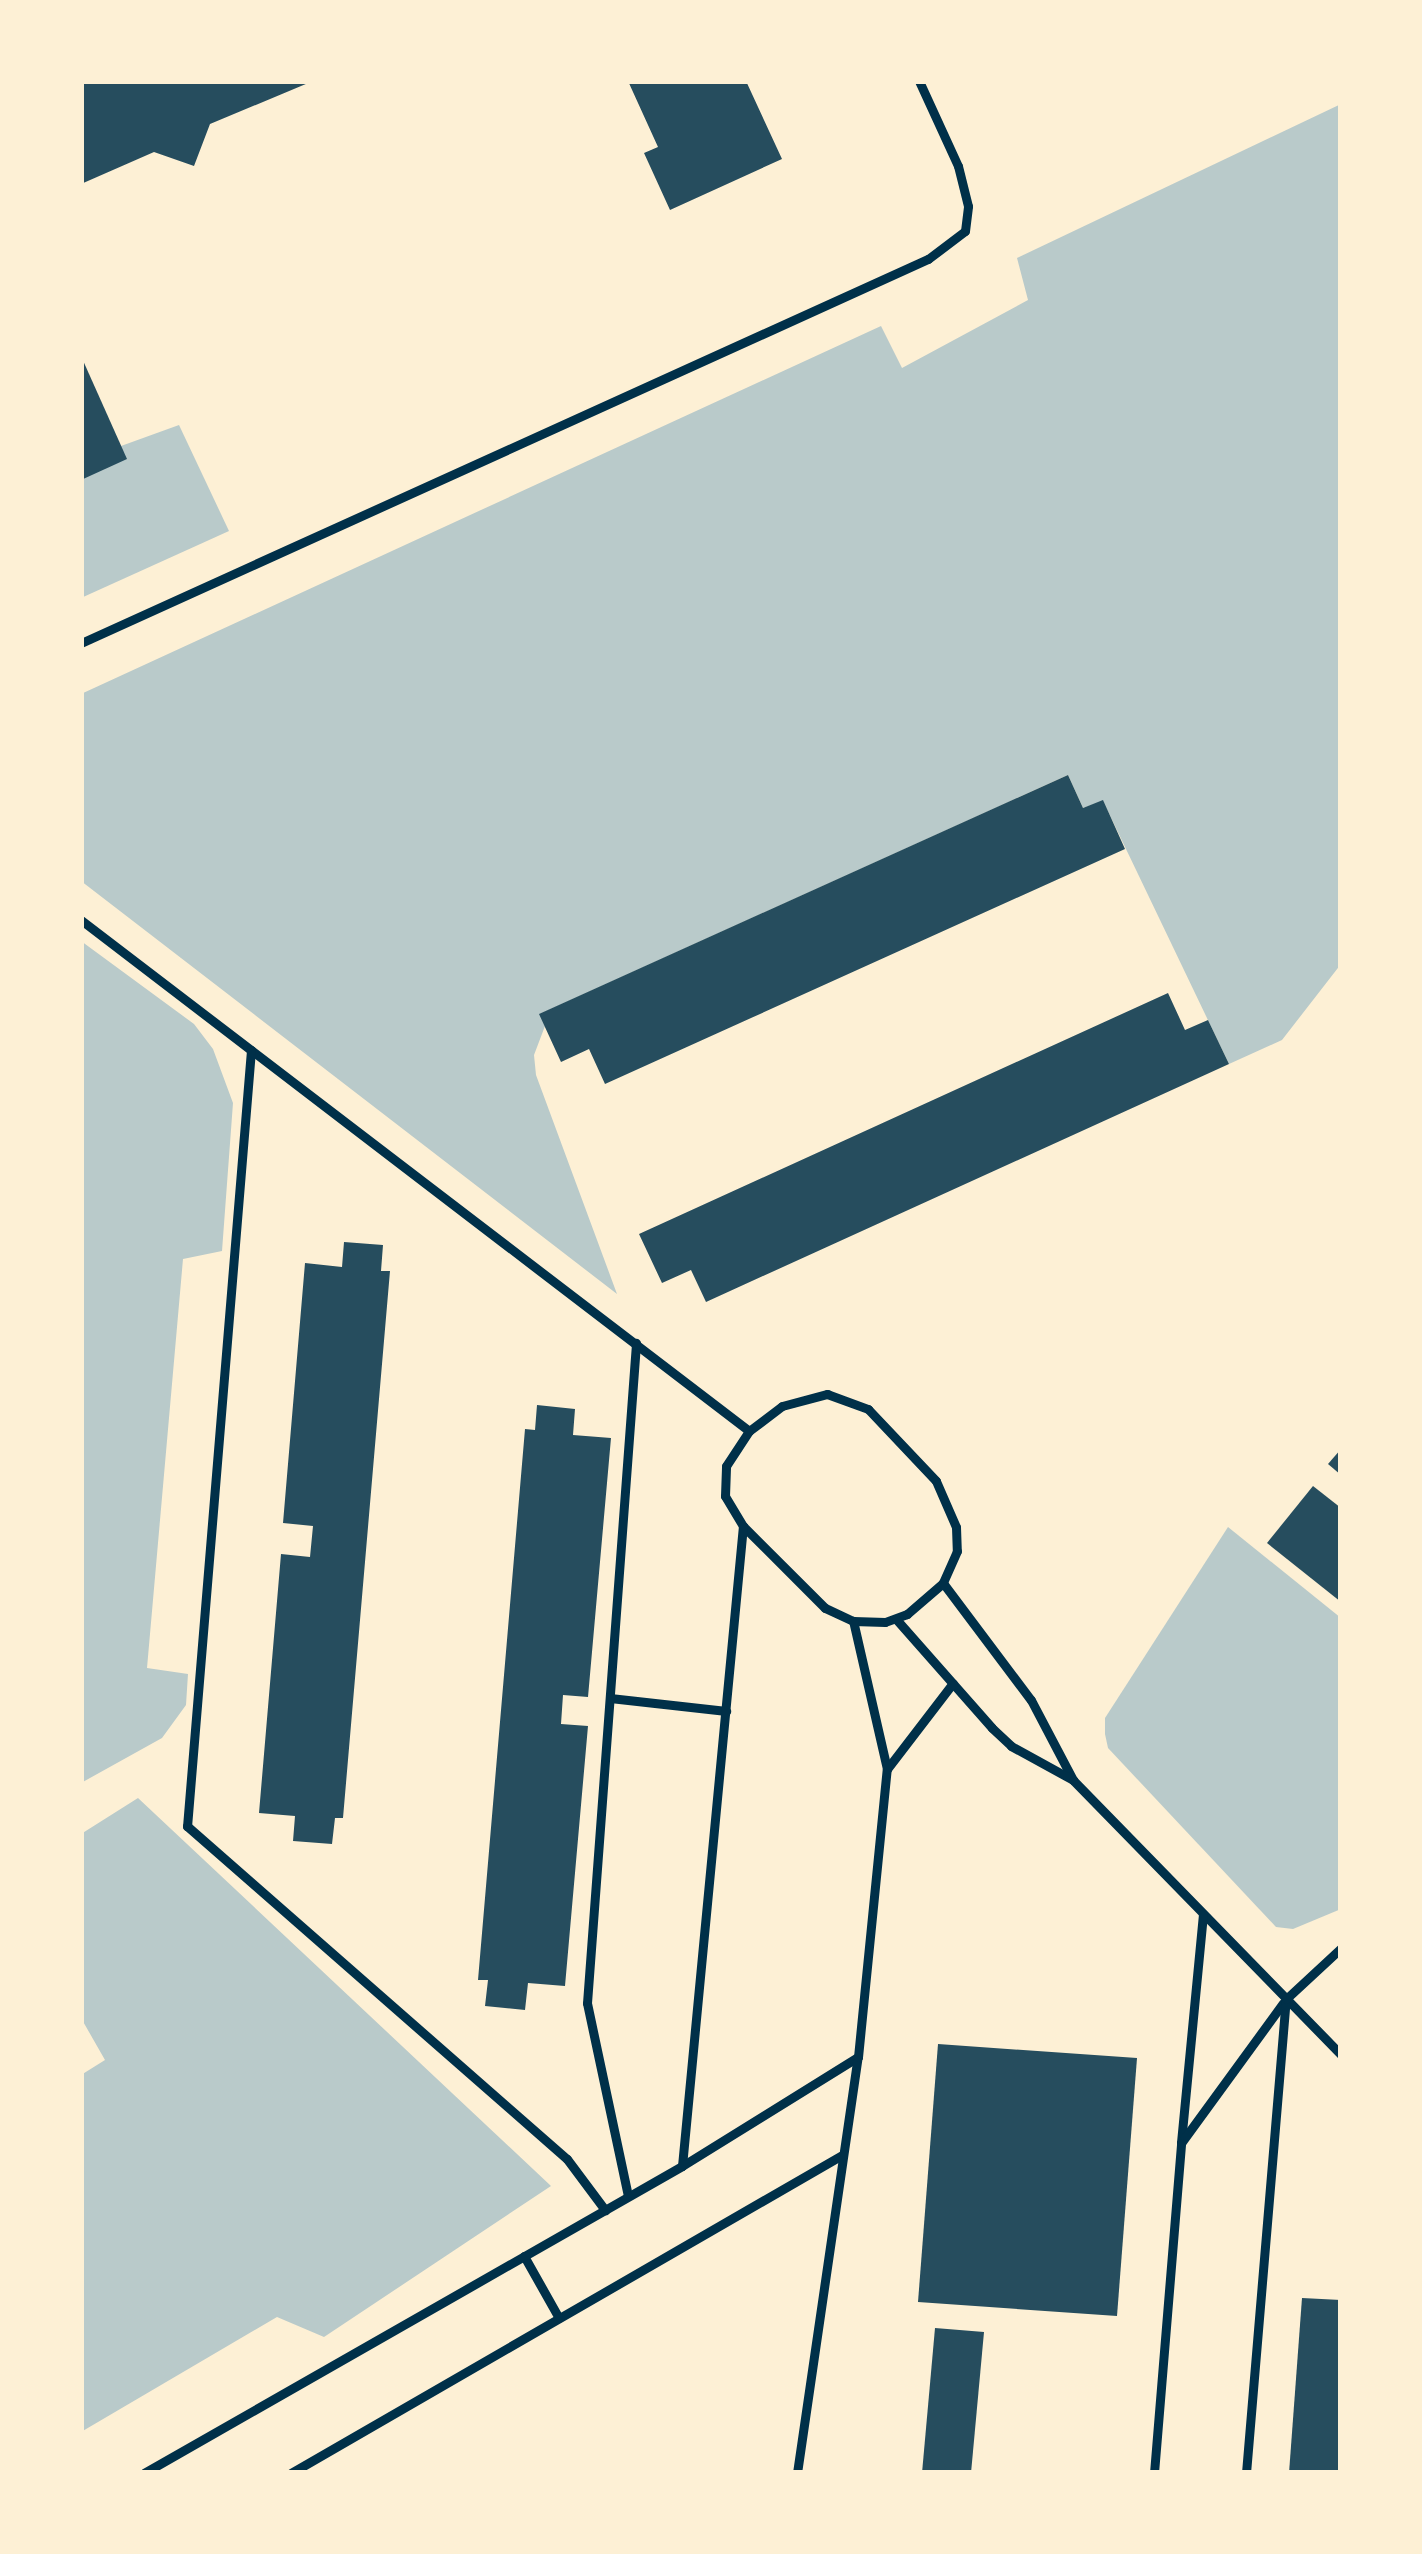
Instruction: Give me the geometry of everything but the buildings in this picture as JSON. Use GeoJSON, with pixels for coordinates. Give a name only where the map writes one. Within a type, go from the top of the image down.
{"type":"FeatureCollection","features":[{"type":"Feature","properties":{"kind":"lane"},"geometry":{"type":"LineString","coordinates":[[81,643],[928,259],[964,231],[968,206],[958,166],[919,81]]}},
{"type":"Feature","properties":{"kind":"lane"},"geometry":{"type":"LineString","coordinates":[[81,920],[749,1431]]}},
{"type":"Feature","properties":{"kind":"lane"},"geometry":{"type":"LineString","coordinates":[[251,1050],[188,1826],[567,2158],[605,2210]]}},
{"type":"Feature","properties":{"kind":"lane"},"geometry":{"type":"LineString","coordinates":[[628,2197],[587,2003],[636,1343]]}},
{"type":"Feature","properties":{"kind":"lane"},"geometry":{"type":"LineString","coordinates":[[842,1395],[868,1409],[949,1502],[957,1551],[943,1583],[896,1618],[853,1621],[825,1608],[743,1526],[725,1496],[724,1479],[732,1451],[749,1431],[782,1406],[804,1397],[842,1395]]}},
{"type":"Feature","properties":{"kind":"lane"},"geometry":{"type":"LineString","coordinates":[[682,2166],[743,1526]]}},
{"type":"Feature","properties":{"kind":"lane"},"geometry":{"type":"LineString","coordinates":[[943,1583],[1031,1700],[1073,1780],[1341,2055]]}},
{"type":"Feature","properties":{"kind":"lane"},"geometry":{"type":"LineString","coordinates":[[896,1618],[1011,1746],[1073,1780]]}},
{"type":"Feature","properties":{"kind":"lane"},"geometry":{"type":"LineString","coordinates":[[797,2473],[858,2057],[887,1769],[853,1621]]}},
{"type":"Feature","properties":{"kind":"lane"},"geometry":{"type":"LineString","coordinates":[[887,1769],[953,1683]]}},
{"type":"Feature","properties":{"kind":"lane"},"geometry":{"type":"LineString","coordinates":[[610,1698],[726,1711]]}},
{"type":"Feature","properties":{"kind":"lane"},"geometry":{"type":"LineString","coordinates":[[1154,2473],[1203,1915]]}},
{"type":"Feature","properties":{"kind":"lane"},"geometry":{"type":"LineString","coordinates":[[1181,2143],[1286,1999],[1341,1948]]}},
{"type":"Feature","properties":{"kind":"lane"},"geometry":{"type":"LineString","coordinates":[[1246,2473],[1286,1999]]}},
{"type":"Feature","properties":{"kind":"lane"},"geometry":{"type":"LineString","coordinates":[[144,2473],[682,2166],[858,2057]]}},
{"type":"Feature","properties":{"kind":"lane"},"geometry":{"type":"LineString","coordinates":[[292,2473],[842,2155]]}},
{"type":"Feature","properties":{"kind":"lane"},"geometry":{"type":"LineString","coordinates":[[524,2256],[559,2318]]}},
{"type":"Feature","properties":{"kind":"shaded area"},"geometry":{"type":"Polygon","coordinates":[[[1341,104],[1341,964],[1282,1040],[1229,1064],[1103,801],[1083,808],[1068,775],[540,1014],[545,1026],[534,1055],[536,1075],[617,1294],[81,881],[81,694],[881,326],[902,368],[1028,300],[1017,258],[1341,104]]]}},
{"type":"Feature","properties":{"kind":"shaded area"},"geometry":{"type":"Polygon","coordinates":[[[179,425],[229,531],[81,598],[81,480],[121,446],[179,425]]]}},
{"type":"Feature","properties":{"kind":"shaded area"},"geometry":{"type":"Polygon","coordinates":[[[81,941],[194,1024],[213,1049],[233,1103],[222,1251],[183,1259],[147,1668],[188,1674],[186,1705],[162,1738],[81,1783],[81,941]]]}},
{"type":"Feature","properties":{"kind":"shaded area"},"geometry":{"type":"Polygon","coordinates":[[[1228,1527],[1341,1618],[1341,1909],[1293,1929],[1276,1927],[1108,1748],[1105,1734],[1105,1718],[1228,1527]]]}},
{"type":"Feature","properties":{"kind":"shaded area"},"geometry":{"type":"Polygon","coordinates":[[[138,1798],[551,2186],[324,2337],[277,2317],[81,2432],[81,2075],[105,2060],[81,2018],[81,1834],[138,1798]]]}}]}
